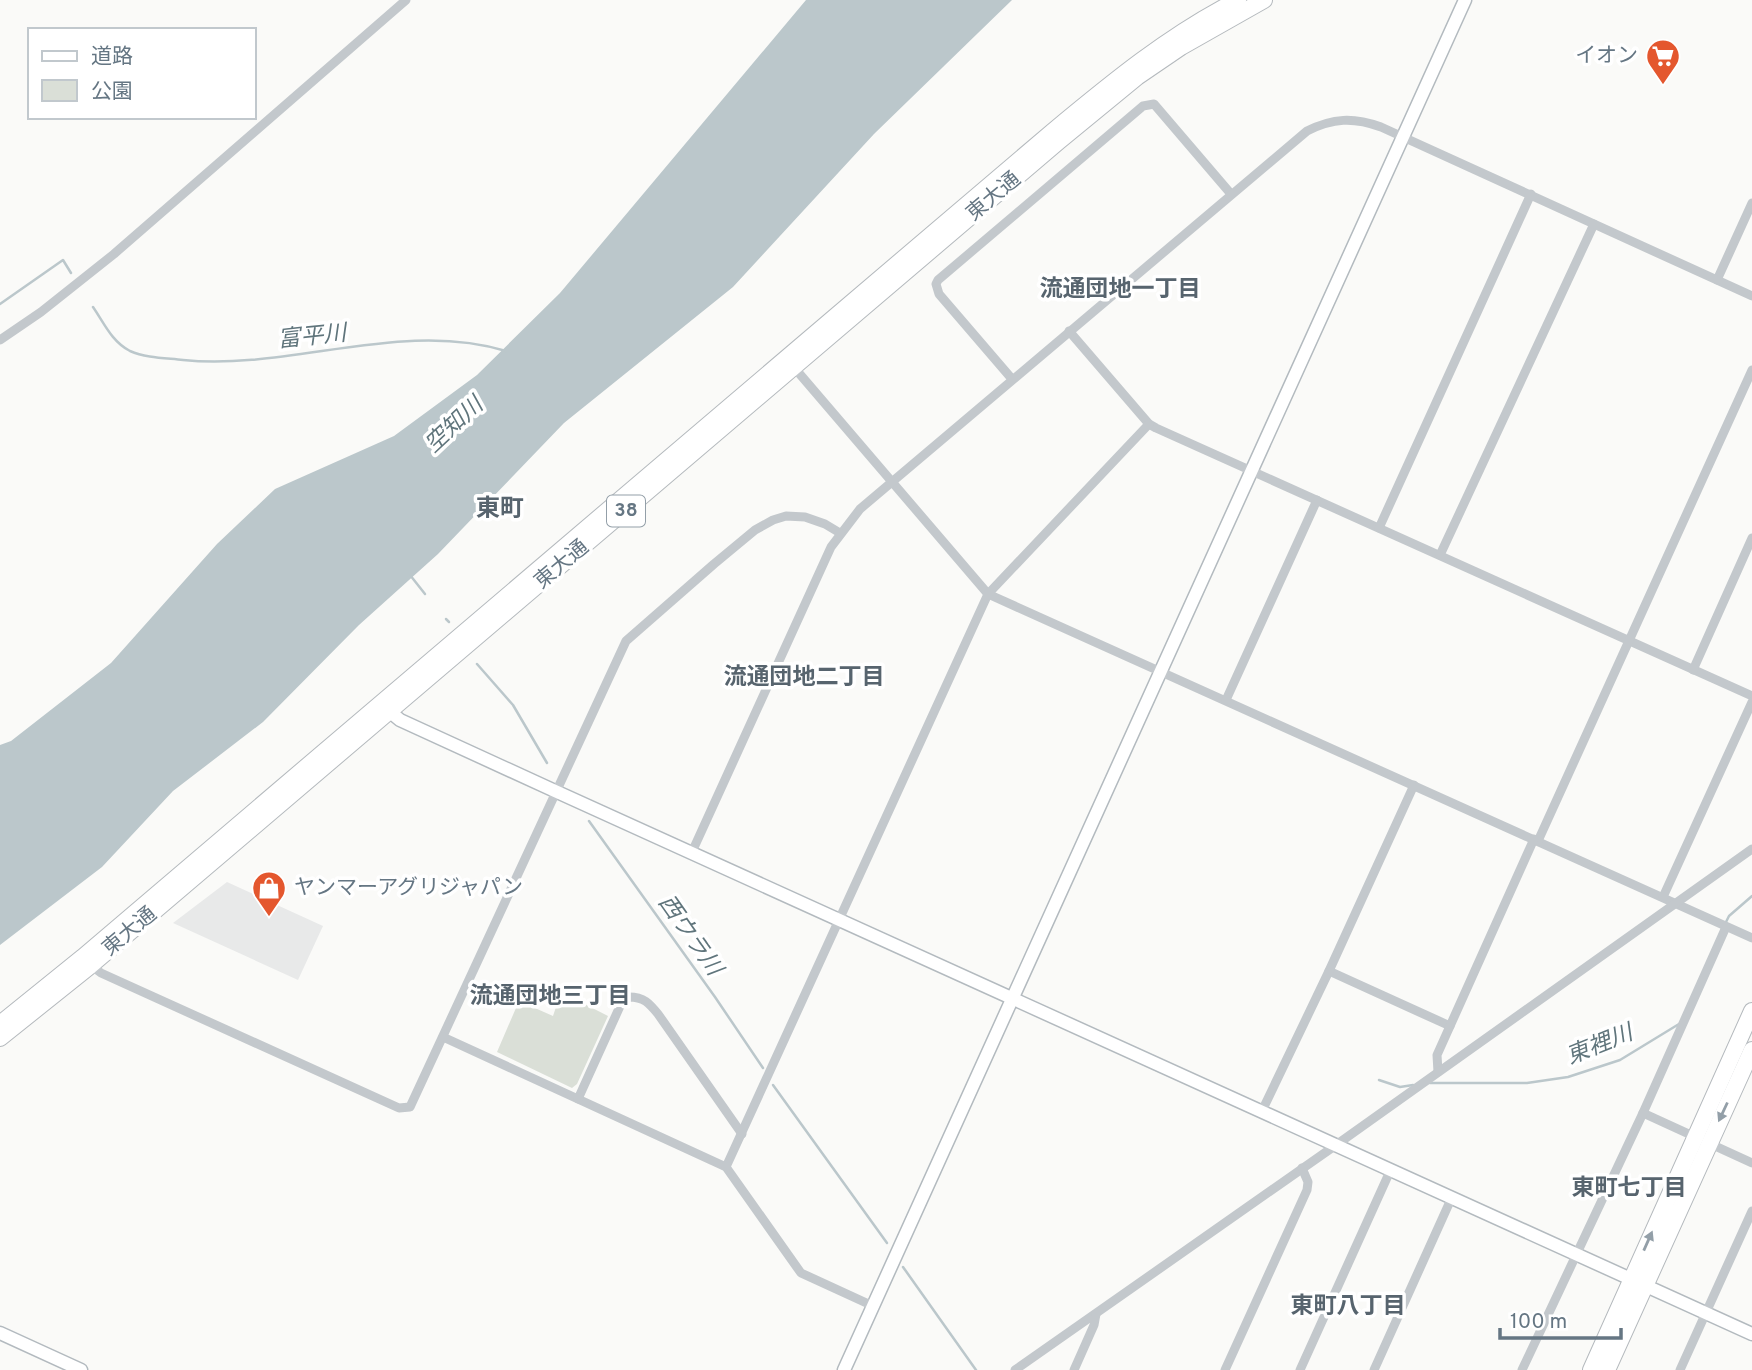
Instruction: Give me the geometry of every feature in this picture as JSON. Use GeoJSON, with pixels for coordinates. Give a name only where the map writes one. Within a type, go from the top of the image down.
{"type":"FeatureCollection","features":[{"type":"Feature","properties":{"kind":"highway","name":"東大通"},"geometry":{"type":"LineString","coordinates":[[0,1038],[790,363],[1129,69],[1171,38],[1238,0]]}},
{"type":"Feature","properties":{"kind":"highway","name":"東大通"},"geometry":{"type":"LineString","coordinates":[[790,363],[1138,77],[1181,47],[1264,0]]}},
{"type":"Feature","properties":{"kind":"highway","name":"東大通"},"geometry":{"type":"LineString","coordinates":[[0,1024],[86,962]]}},
{"type":"Feature","properties":{"kind":"highway"},"geometry":{"type":"LineString","coordinates":[[1606,1370],[1638,1283],[1702,1140],[1752,1011]]}},
{"type":"Feature","properties":{"kind":"highway"},"geometry":{"type":"LineString","coordinates":[[1702,1140],[1752,1050]]}},
{"type":"Feature","properties":{"kind":"highway"},"geometry":{"type":"LineString","coordinates":[[1591,1370],[1638,1283]]}},
{"type":"Feature","properties":{"kind":"street"},"geometry":{"type":"LineString","coordinates":[[0,340],[41,313],[114,254],[406,0]]}},
{"type":"Feature","properties":{"kind":"street"},"geometry":{"type":"LineString","coordinates":[[844,1370],[1465,0]]}},
{"type":"Feature","properties":{"kind":"street"},"geometry":{"type":"LineString","coordinates":[[1012,379],[939,294],[936,284],[1143,106],[1154,104],[1160,108],[1231,194]]}},
{"type":"Feature","properties":{"kind":"street"},"geometry":{"type":"LineString","coordinates":[[692,852],[839,533],[860,509],[891,482],[1307,131],[1332,120],[1365,121],[1752,296]]}},
{"type":"Feature","properties":{"kind":"street"},"geometry":{"type":"LineString","coordinates":[[1379,528],[1531,194]]}},
{"type":"Feature","properties":{"kind":"street"},"geometry":{"type":"LineString","coordinates":[[1717,280],[1752,203]]}},
{"type":"Feature","properties":{"kind":"street"},"geometry":{"type":"LineString","coordinates":[[1440,555],[1594,223]]}},
{"type":"Feature","properties":{"kind":"street"},"geometry":{"type":"LineString","coordinates":[[1069,331],[1149,424],[1752,696]]}},
{"type":"Feature","properties":{"kind":"street"},"geometry":{"type":"LineString","coordinates":[[790,363],[988,594],[1752,938]]}},
{"type":"Feature","properties":{"kind":"street"},"geometry":{"type":"LineString","coordinates":[[1438,1072],[1437,1055],[1630,641],[1752,370]]}},
{"type":"Feature","properties":{"kind":"street"},"geometry":{"type":"LineString","coordinates":[[726,1167],[988,594],[1149,424]]}},
{"type":"Feature","properties":{"kind":"street"},"geometry":{"type":"LineString","coordinates":[[1226,701],[1317,500]]}},
{"type":"Feature","properties":{"kind":"street"},"geometry":{"type":"LineString","coordinates":[[86,962],[101,973],[399,1108],[410,1107],[626,641],[724,555],[755,530],[773,520],[786,516],[805,517],[825,524],[839,533]]}},
{"type":"Feature","properties":{"kind":"street"},"geometry":{"type":"LineString","coordinates":[[1693,670],[1752,538]]}},
{"type":"Feature","properties":{"kind":"street"},"geometry":{"type":"LineString","coordinates":[[1663,897],[1752,702]]}},
{"type":"Feature","properties":{"kind":"street"},"geometry":{"type":"LineString","coordinates":[[384,708],[555,791],[1752,1334]]}},
{"type":"Feature","properties":{"kind":"street"},"geometry":{"type":"LineString","coordinates":[[1262,1111],[1414,785]]}},
{"type":"Feature","properties":{"kind":"street"},"geometry":{"type":"LineString","coordinates":[[1015,1370],[1752,849]]}},
{"type":"Feature","properties":{"kind":"street"},"geometry":{"type":"LineString","coordinates":[[1522,1370],[1643,1113],[1726,926]]}},
{"type":"Feature","properties":{"kind":"street"},"geometry":{"type":"LineString","coordinates":[[1329,971],[1450,1026]]}},
{"type":"Feature","properties":{"kind":"street"},"geometry":{"type":"LineString","coordinates":[[578,1099],[621,1004],[629,997],[638,997],[648,1000],[658,1013],[742,1134]]}},
{"type":"Feature","properties":{"kind":"street"},"geometry":{"type":"LineString","coordinates":[[443,1037],[726,1167],[801,1273],[873,1306]]}},
{"type":"Feature","properties":{"kind":"street"},"geometry":{"type":"LineString","coordinates":[[1643,1113],[1752,1163]]}},
{"type":"Feature","properties":{"kind":"street"},"geometry":{"type":"LineString","coordinates":[[1225,1370],[1307,1190],[1308,1182],[1302,1168]]}},
{"type":"Feature","properties":{"kind":"street"},"geometry":{"type":"LineString","coordinates":[[1300,1370],[1391,1170]]}},
{"type":"Feature","properties":{"kind":"street"},"geometry":{"type":"LineString","coordinates":[[1374,1370],[1452,1198]]}},
{"type":"Feature","properties":{"kind":"street"},"geometry":{"type":"LineString","coordinates":[[1680,1370],[1752,1211]]}},
{"type":"Feature","properties":{"kind":"street"},"geometry":{"type":"LineString","coordinates":[[1074,1370],[1094,1325],[1096,1314]]}},
{"type":"Feature","properties":{"kind":"street"},"geometry":{"type":"LineString","coordinates":[[0,1334],[81,1370]]}},
{"type":"Feature","properties":{"kind":"shaded area"},"geometry":{"type":"Polygon","coordinates":[[[227,882],[323,926],[298,980],[173,923],[227,882]]]}},
{"type":"Feature","properties":{"kind":"green space"},"geometry":{"type":"Polygon","coordinates":[[[561,992],[608,1016],[577,1084],[572,1088],[497,1052],[519,1001],[553,1016],[561,992]]]}},
{"type":"Feature","properties":{"kind":"water","name":"空知川"},"geometry":{"type":"Polygon","coordinates":[[[806,0],[1012,0],[874,134],[733,287],[564,423],[438,554],[359,625],[263,722],[173,791],[102,867],[0,945],[0,745],[11,741],[111,663],[217,544],[275,489],[394,436],[477,375],[560,293],[806,0]]]}},
{"type":"Feature","properties":{"kind":"waterway","name":"富平川"},"geometry":{"type":"LineString","coordinates":[[0,304],[63,260],[71,273]]}},
{"type":"Feature","properties":{"kind":"waterway","name":"富平川"},"geometry":{"type":"LineString","coordinates":[[93,307],[118,343],[130,351],[163,358],[223,361],[264,359],[427,340],[467,343],[506,351]]}},
{"type":"Feature","properties":{"kind":"waterway","name":"西ウラ川"},"geometry":{"type":"LineString","coordinates":[[410,575],[425,594]]}},
{"type":"Feature","properties":{"kind":"waterway","name":"西ウラ川"},"geometry":{"type":"LineString","coordinates":[[446,619],[449,622]]}},
{"type":"Feature","properties":{"kind":"waterway","name":"西ウラ川"},"geometry":{"type":"LineString","coordinates":[[477,664],[513,705],[547,763]]}},
{"type":"Feature","properties":{"kind":"waterway","name":"西ウラ川"},"geometry":{"type":"LineString","coordinates":[[589,821],[763,1068]]}},
{"type":"Feature","properties":{"kind":"waterway","name":"東裡川"},"geometry":{"type":"LineString","coordinates":[[1726,922],[1729,916],[1752,896]]}},
{"type":"Feature","properties":{"kind":"waterway","name":"東裡川"},"geometry":{"type":"LineString","coordinates":[[1430,1083],[1527,1083],[1568,1077],[1620,1060],[1679,1024]]}},
{"type":"Feature","properties":{"kind":"waterway","name":"東裡川"},"geometry":{"type":"LineString","coordinates":[[1379,1080],[1400,1087],[1413,1085]]}},
{"type":"Feature","properties":{"kind":"waterway","name":"西ウラ川"},"geometry":{"type":"LineString","coordinates":[[773,1085],[887,1243]]}},
{"type":"Feature","properties":{"kind":"waterway","name":"西ウラ川"},"geometry":{"type":"LineString","coordinates":[[903,1267],[976,1370]]}},
{"type":"Feature","properties":{"kind":"place","name":"イオン"},"geometry":{"type":"Point","coordinates":[1663,86]}},
{"type":"Feature","properties":{"kind":"place","name":"ヤンマーアグリジャパン"},"geometry":{"type":"Point","coordinates":[269,918]}},
{"type":"Feature","properties":{"kind":"district","name":"流通団地一丁目"},"geometry":{"type":"Point","coordinates":[1120,290]}},
{"type":"Feature","properties":{"kind":"district","name":"東町"},"geometry":{"type":"Point","coordinates":[500,510]}},
{"type":"Feature","properties":{"kind":"district","name":"流通団地二丁目"},"geometry":{"type":"Point","coordinates":[804,678]}},
{"type":"Feature","properties":{"kind":"district","name":"流通団地三丁目"},"geometry":{"type":"Point","coordinates":[550,997]}},
{"type":"Feature","properties":{"kind":"district","name":"東町七丁目"},"geometry":{"type":"Point","coordinates":[1629,1189]}},
{"type":"Feature","properties":{"kind":"district","name":"東町八丁目"},"geometry":{"type":"Point","coordinates":[1348,1307]}}]}
